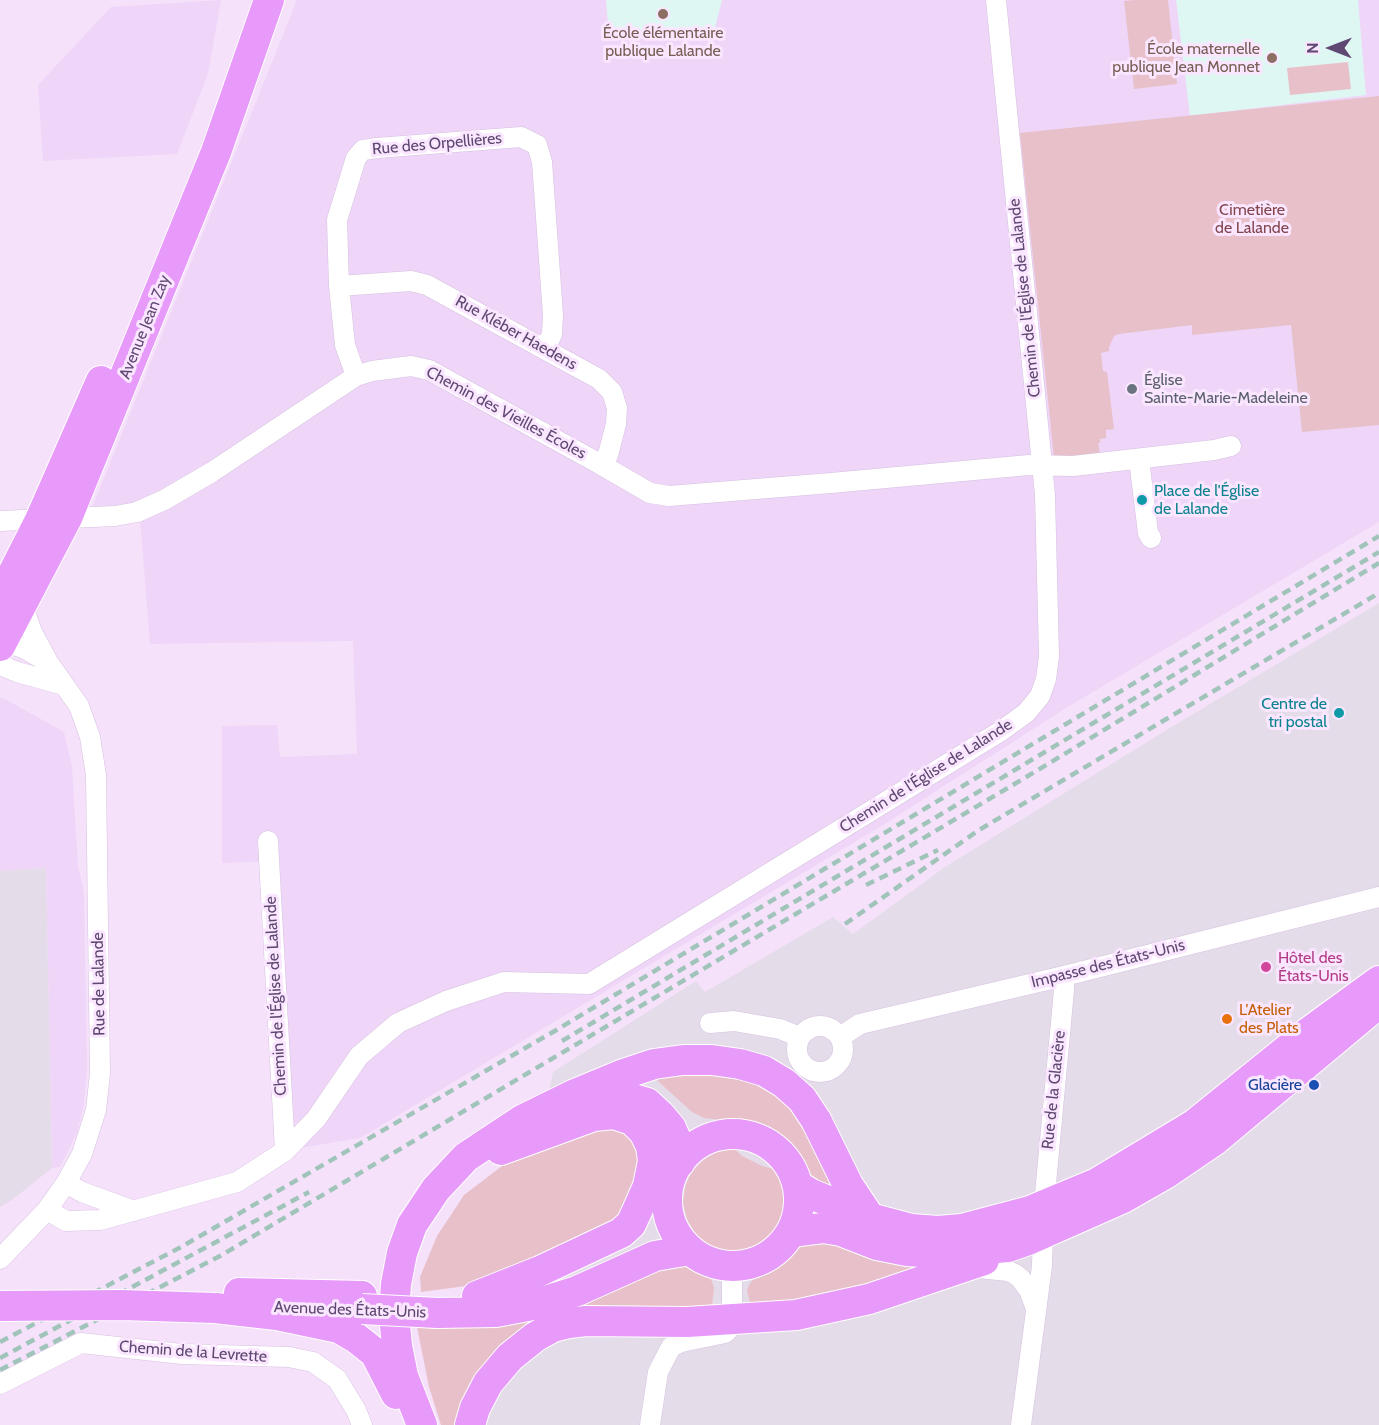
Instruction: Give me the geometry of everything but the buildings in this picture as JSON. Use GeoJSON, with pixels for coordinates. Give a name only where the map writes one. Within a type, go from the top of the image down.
{"type":"FeatureCollection","features":[{"type":"Feature","properties":{"kind":"main road","name":"Avenue Jean Zay"},"geometry":{"type":"LineString","coordinates":[[54,519],[134,306],[254,0]]}},
{"type":"Feature","properties":{"kind":"main road","name":"Avenue Jean Zay"},"geometry":{"type":"LineString","coordinates":[[1,648],[13,600],[54,519],[216,152],[270,0]]}},
{"type":"Feature","properties":{"kind":"main road"},"geometry":{"type":"LineString","coordinates":[[1365,1002],[1361,983],[1379,969]]}},
{"type":"Feature","properties":{"kind":"main road"},"geometry":{"type":"LineString","coordinates":[[798,1186],[811,1194],[870,1218],[911,1229],[938,1232],[995,1221],[1043,1219],[1123,1198],[1165,1174],[1215,1140],[1365,1002],[1379,981]]}},
{"type":"Feature","properties":{"kind":"main road"},"geometry":{"type":"LineString","coordinates":[[422,1425],[403,1376],[394,1314],[396,1284],[402,1253],[412,1226],[436,1189],[466,1157],[522,1120],[575,1094],[654,1064],[683,1060],[731,1063],[764,1071],[784,1083],[802,1099],[816,1120],[848,1185],[870,1218]]}},
{"type":"Feature","properties":{"kind":"main road"},"geometry":{"type":"LineString","coordinates":[[621,1075],[635,1077],[652,1085],[684,1116],[713,1137]]}},
{"type":"Feature","properties":{"kind":"main road"},"geometry":{"type":"LineString","coordinates":[[434,1425],[417,1381],[407,1333],[406,1309],[416,1255],[429,1226],[447,1199],[468,1176],[532,1127],[589,1100],[607,1095],[619,1095],[646,1104],[660,1114],[671,1128],[677,1142],[680,1162]]}},
{"type":"Feature","properties":{"kind":"main road","name":"Avenue des États-Unis"},"geometry":{"type":"LineString","coordinates":[[477,1296],[621,1233],[631,1224],[637,1211],[648,1186],[653,1161],[651,1146],[644,1132],[632,1120],[614,1114],[586,1118],[501,1150]]}},
{"type":"Feature","properties":{"kind":"main road"},"geometry":{"type":"LineString","coordinates":[[735,1134],[756,1138],[775,1149],[790,1166],[798,1186],[799,1210],[791,1232],[781,1247],[767,1258],[750,1265],[732,1267],[717,1265],[703,1259],[679,1238],[672,1223],[668,1206],[668,1191],[672,1176],[680,1162],[700,1143],[713,1137],[735,1134]]}},
{"type":"Feature","properties":{"kind":"main road","name":"Avenue des États-Unis"},"geometry":{"type":"LineString","coordinates":[[436,1306],[477,1296],[541,1287],[599,1262],[645,1239],[668,1206]]}},
{"type":"Feature","properties":{"kind":"main road"},"geometry":{"type":"LineString","coordinates":[[470,1425],[475,1408],[488,1383],[510,1357],[535,1337],[554,1328],[586,1321],[731,1320],[796,1315],[837,1307],[869,1299],[995,1256],[1043,1219]]}},
{"type":"Feature","properties":{"kind":"main road"},"geometry":{"type":"LineString","coordinates":[[791,1232],[823,1228],[841,1231],[877,1245],[907,1251],[938,1253],[1008,1247]]}},
{"type":"Feature","properties":{"kind":"main road","name":"Avenue des États-Unis"},"geometry":{"type":"LineString","coordinates":[[0,1306],[122,1305],[214,1300],[436,1306],[496,1312],[533,1305],[577,1291],[655,1256],[690,1250]]}},
{"type":"Feature","properties":{"kind":"main road","name":"Avenue des États-Unis"},"geometry":{"type":"LineString","coordinates":[[0,1292],[123,1288],[214,1300]]}},
{"type":"Feature","properties":{"kind":"main road"},"geometry":{"type":"LineString","coordinates":[[214,1300],[339,1328],[356,1338],[375,1353],[409,1425]]}},
{"type":"Feature","properties":{"kind":"street","name":"Chemin de l'Église de Lalande"},"geometry":{"type":"LineString","coordinates":[[47,1210],[66,1221],[100,1220],[237,1182],[285,1151],[316,1119],[359,1056],[398,1023],[446,1001],[504,982],[589,984],[1001,731],[1026,713],[1040,696],[1046,679],[1049,656],[1045,495],[996,0]]}},
{"type":"Feature","properties":{"kind":"street","name":"Rue des Orpellières"},"geometry":{"type":"LineString","coordinates":[[356,376],[345,345],[339,286],[337,220],[356,158],[363,150],[521,137],[537,145],[542,162],[554,315],[552,334],[545,349]]}},
{"type":"Feature","properties":{"kind":"street","name":"Rue Kléber Haedens"},"geometry":{"type":"LineString","coordinates":[[339,286],[411,281],[427,285],[599,379],[612,392],[617,408],[616,424],[608,455],[600,464]]}},
{"type":"Feature","properties":{"kind":"street","name":"Chemin des Vieilles Écoles"},"geometry":{"type":"LineString","coordinates":[[0,522],[115,516],[136,512],[164,500],[212,472],[356,376],[372,371],[411,366],[429,370],[651,493],[669,496],[1029,465],[1042,466]]}},
{"type":"Feature","properties":{"kind":"street"},"geometry":{"type":"LineString","coordinates":[[1042,466],[1072,466],[1139,459],[1231,446]]}},
{"type":"Feature","properties":{"kind":"street"},"geometry":{"type":"LineString","coordinates":[[1139,459],[1148,532],[1151,538]]}},
{"type":"Feature","properties":{"kind":"street","name":"Rue de Lalande"},"geometry":{"type":"LineString","coordinates":[[0,1259],[47,1210],[66,1183],[82,1154],[96,1110],[100,1073],[96,775],[90,737],[79,706],[48,662],[26,615],[13,600]]}},
{"type":"Feature","properties":{"kind":"street"},"geometry":{"type":"LineString","coordinates":[[1,648],[17,672],[64,685]]}},
{"type":"Feature","properties":{"kind":"street","name":"Rue de Lalande"},"geometry":{"type":"LineString","coordinates":[[1,648],[30,651],[48,662]]}},
{"type":"Feature","properties":{"kind":"street","name":"Chemin de l'Église de Lalande"},"geometry":{"type":"LineString","coordinates":[[268,841],[285,1151]]}},
{"type":"Feature","properties":{"kind":"street","name":"Impasse des États-Unis"},"geometry":{"type":"LineString","coordinates":[[840,1037],[860,1024],[1064,976],[1379,897]]}},
{"type":"Feature","properties":{"kind":"street","name":"Rue de la Glacière"},"geometry":{"type":"LineString","coordinates":[[1021,1425],[1042,1266],[1043,1219],[1064,976]]}},
{"type":"Feature","properties":{"kind":"street"},"geometry":{"type":"LineString","coordinates":[[710,1023],[735,1021],[780,1029],[800,1037]]}},
{"type":"Feature","properties":{"kind":"street"},"geometry":{"type":"LineString","coordinates":[[823,1026],[840,1037],[843,1046],[842,1054],[832,1069],[815,1072],[800,1062],[796,1045],[800,1037],[810,1028],[823,1026]]}},
{"type":"Feature","properties":{"kind":"street"},"geometry":{"type":"LineString","coordinates":[[66,1183],[82,1192],[134,1211]]}},
{"type":"Feature","properties":{"kind":"street"},"geometry":{"type":"LineString","coordinates":[[650,1425],[658,1372],[671,1347],[681,1342],[725,1333],[732,1326],[732,1267]]}},
{"type":"Feature","properties":{"kind":"street"},"geometry":{"type":"LineString","coordinates":[[965,1267],[1008,1271],[1015,1274],[1021,1278],[1029,1290],[1035,1306]]}},
{"type":"Feature","properties":{"kind":"street","name":"Chemin de la Levrette"},"geometry":{"type":"LineString","coordinates":[[0,1384],[81,1343],[182,1354],[289,1357],[313,1362],[337,1379],[356,1410],[362,1425]]}},
{"type":"Feature","properties":{"kind":"shaded area"},"geometry":{"type":"Polygon","coordinates":[[[221,0],[208,74],[177,154],[43,161],[38,85],[111,7],[221,0]]]}},
{"type":"Feature","properties":{"kind":"shaded area"},"geometry":{"type":"Polygon","coordinates":[[[297,0],[1379,0],[1379,522],[1066,708],[883,825],[360,1138],[276,1152],[265,861],[222,863],[222,726],[277,725],[280,757],[357,754],[353,641],[150,644],[139,506],[92,508],[297,0]]]}},
{"type":"Feature","properties":{"kind":"shaded area","name":"École élémentaire publique Lalande"},"geometry":{"type":"Polygon","coordinates":[[[606,0],[722,0],[715,28],[609,36],[606,0]]]}},
{"type":"Feature","properties":{"kind":"shaded area","name":"École maternelle publique Jean Monnet"},"geometry":{"type":"Polygon","coordinates":[[[1176,0],[1358,0],[1366,95],[1190,116],[1176,0]]]}},
{"type":"Feature","properties":{"kind":"shaded area"},"geometry":{"type":"Polygon","coordinates":[[[1379,603],[1379,1425],[478,1425],[553,1072],[696,981],[705,992],[833,917],[853,934],[945,867],[1168,729],[1379,603]]]}},
{"type":"Feature","properties":{"kind":"shaded area"},"geometry":{"type":"Polygon","coordinates":[[[0,698],[64,732],[72,767],[78,866],[84,893],[87,1067],[84,1104],[77,1133],[60,1167],[52,1168],[46,868],[0,871],[0,698]]]}},
{"type":"Feature","properties":{"kind":"shaded area"},"geometry":{"type":"Polygon","coordinates":[[[46,868],[52,1168],[0,1207],[0,871],[46,868]]]}},
{"type":"Feature","properties":{"kind":"green space"},"geometry":{"type":"Polygon","coordinates":[[[1168,0],[1177,84],[1134,89],[1124,1],[1168,0]]]}},
{"type":"Feature","properties":{"kind":"green space"},"geometry":{"type":"Polygon","coordinates":[[[1348,62],[1351,89],[1290,95],[1287,68],[1348,62]]]}},
{"type":"Feature","properties":{"kind":"green space","name":"Cimetière de Lalande"},"geometry":{"type":"Polygon","coordinates":[[[1379,96],[1379,425],[1302,432],[1291,325],[1192,335],[1192,325],[1114,336],[1109,351],[1101,353],[1103,371],[1107,372],[1114,429],[1106,430],[1106,438],[1100,439],[1098,443],[1100,453],[1054,458],[1020,133],[1379,96]]]}},
{"type":"Feature","properties":{"kind":"green space"},"geometry":{"type":"Polygon","coordinates":[[[692,1066],[785,1091],[840,1180],[825,1185],[810,1174],[793,1146],[775,1131],[757,1124],[704,1118],[692,1112],[648,1072],[692,1066]]]}},
{"type":"Feature","properties":{"kind":"green space"},"geometry":{"type":"Polygon","coordinates":[[[616,1125],[631,1133],[645,1172],[619,1226],[481,1284],[421,1292],[420,1277],[437,1236],[464,1195],[523,1150],[616,1125]]]}},
{"type":"Feature","properties":{"kind":"green space"},"geometry":{"type":"Polygon","coordinates":[[[731,1149],[762,1166],[774,1169],[782,1184],[785,1202],[781,1219],[772,1234],[759,1245],[742,1251],[725,1250],[708,1245],[695,1233],[687,1219],[683,1204],[685,1187],[691,1173],[702,1161],[716,1152],[731,1149]]]}},
{"type":"Feature","properties":{"kind":"green space"},"geometry":{"type":"Polygon","coordinates":[[[814,1239],[933,1260],[849,1299],[750,1303],[747,1290],[756,1277],[776,1267],[804,1244],[814,1239]]]}},
{"type":"Feature","properties":{"kind":"green space"},"geometry":{"type":"Polygon","coordinates":[[[673,1264],[688,1266],[711,1279],[714,1288],[711,1315],[557,1318],[465,1425],[441,1425],[429,1387],[416,1322],[673,1264]]]}},
{"type":"Feature","properties":{"kind":"railway"},"geometry":{"type":"LineString","coordinates":[[0,1342],[181,1247],[553,1032],[1379,536]]}},
{"type":"Feature","properties":{"kind":"railway"},"geometry":{"type":"LineString","coordinates":[[562,1041],[1379,552]]}},
{"type":"Feature","properties":{"kind":"railway"},"geometry":{"type":"LineString","coordinates":[[0,1370],[220,1256],[1038,770],[1379,563]]}},
{"type":"Feature","properties":{"kind":"railway"},"geometry":{"type":"LineString","coordinates":[[845,924],[979,830],[1379,593]]}},
{"type":"Feature","properties":{"kind":"railway"},"geometry":{"type":"LineString","coordinates":[[866,885],[938,850]]}},
{"type":"Feature","properties":{"kind":"railway"},"geometry":{"type":"LineString","coordinates":[[0,1358],[309,1192]]}},
{"type":"Feature","properties":{"kind":"place","name":"École élémentaire publique Lalande"},"geometry":{"type":"Point","coordinates":[663,14]}},
{"type":"Feature","properties":{"kind":"place","name":"École maternelle publique Jean Monnet"},"geometry":{"type":"Point","coordinates":[1272,58]}},
{"type":"Feature","properties":{"kind":"place","name":"Église Sainte-Marie-Madeleine"},"geometry":{"type":"Point","coordinates":[1132,389]}},
{"type":"Feature","properties":{"kind":"place","name":"Place de l'Église de Lalande"},"geometry":{"type":"Point","coordinates":[1142,500]}},
{"type":"Feature","properties":{"kind":"place","name":"Centre de tri postal"},"geometry":{"type":"Point","coordinates":[1339,713]}},
{"type":"Feature","properties":{"kind":"place","name":"Hôtel des États-Unis"},"geometry":{"type":"Point","coordinates":[1266,967]}},
{"type":"Feature","properties":{"kind":"place","name":"L'Atelier des Plats"},"geometry":{"type":"Point","coordinates":[1227,1019]}},
{"type":"Feature","properties":{"kind":"place","name":"Glacière"},"geometry":{"type":"Point","coordinates":[1314,1085]}}]}
